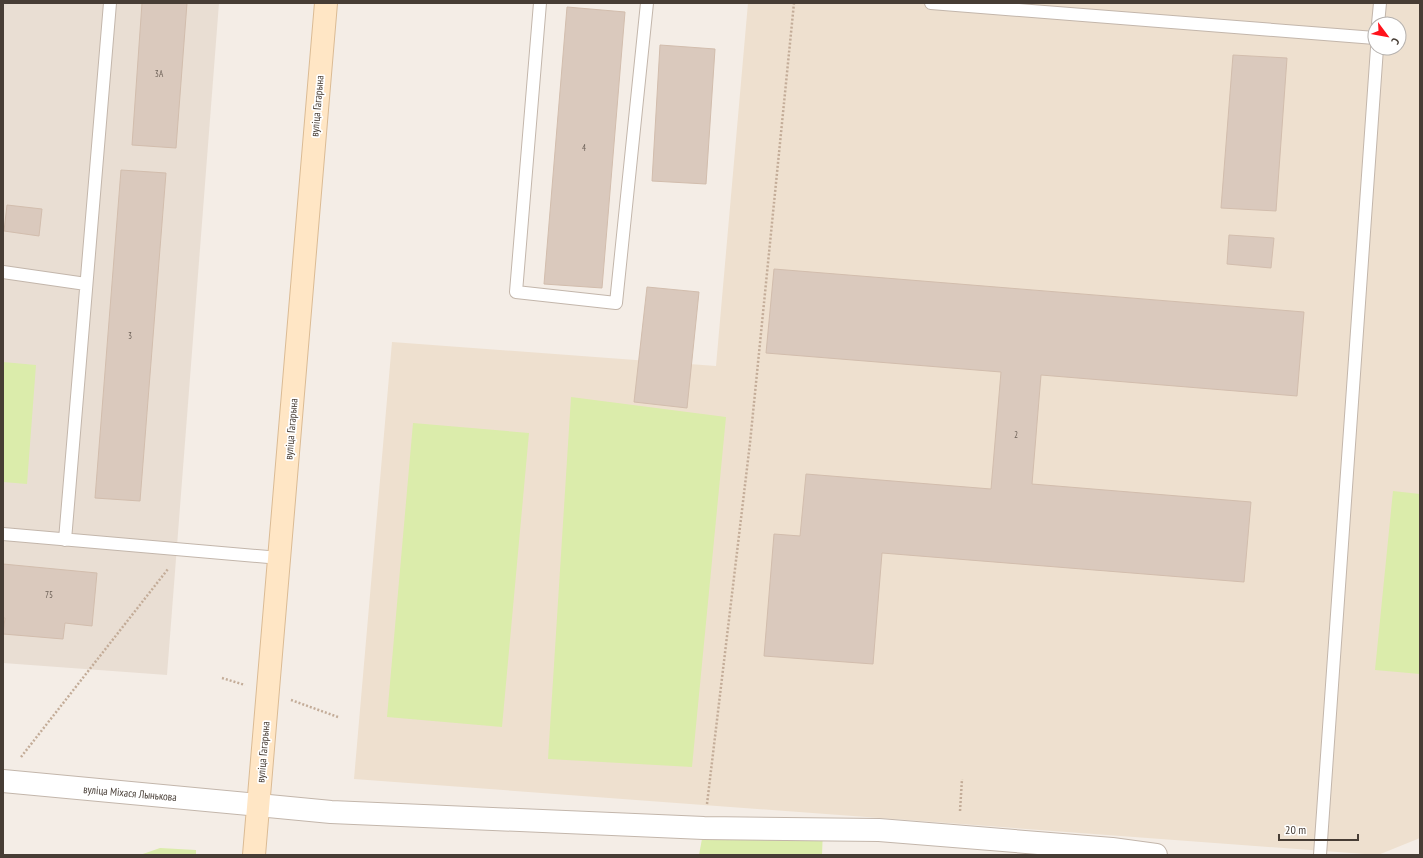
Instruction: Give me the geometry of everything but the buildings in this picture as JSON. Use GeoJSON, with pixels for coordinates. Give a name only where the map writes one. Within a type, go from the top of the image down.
{"type":"FeatureCollection","features":[{"type":"Feature","properties":{"kind":"main road","name":"вуліца Гагарына"},"geometry":{"type":"LineString","coordinates":[[254,855],[326,3]]}},
{"type":"Feature","properties":{"kind":"street","name":"вуліца Міхася Лынькова"},"geometry":{"type":"LineString","coordinates":[[3,780],[331,812],[704,828],[879,830],[959,836],[1112,852],[1156,855]]}},
{"type":"Feature","properties":{"kind":"lane"},"geometry":{"type":"LineString","coordinates":[[65,540],[110,3]]}},
{"type":"Feature","properties":{"kind":"lane"},"geometry":{"type":"LineString","coordinates":[[540,3],[516,292],[616,302],[647,3]]}},
{"type":"Feature","properties":{"kind":"lane"},"geometry":{"type":"LineString","coordinates":[[931,3],[1367,37]]}},
{"type":"Feature","properties":{"kind":"lane"},"geometry":{"type":"LineString","coordinates":[[1379,16],[1380,3]]}},
{"type":"Feature","properties":{"kind":"lane"},"geometry":{"type":"LineString","coordinates":[[1320,855],[1376,56]]}},
{"type":"Feature","properties":{"kind":"lane"},"geometry":{"type":"LineString","coordinates":[[3,272],[86,284]]}},
{"type":"Feature","properties":{"kind":"lane"},"geometry":{"type":"LineString","coordinates":[[3,534],[280,558]]}},
{"type":"Feature","properties":{"kind":"path"},"geometry":{"type":"LineString","coordinates":[[704,828],[750,443],[794,3]]}},
{"type":"Feature","properties":{"kind":"path"},"geometry":{"type":"LineString","coordinates":[[3,780],[184,550]]}},
{"type":"Feature","properties":{"kind":"path"},"geometry":{"type":"LineString","coordinates":[[959,836],[962,780]]}},
{"type":"Feature","properties":{"kind":"shaded area"},"geometry":{"type":"Polygon","coordinates":[[[3,3],[219,3],[167,675],[3,663],[3,3]]]}},
{"type":"Feature","properties":{"kind":"shaded area"},"geometry":{"type":"Polygon","coordinates":[[[748,3],[1420,3],[1420,838],[1378,855],[354,779],[392,342],[716,366],[748,3]]]}},
{"type":"Feature","properties":{"kind":"green space"},"geometry":{"type":"Polygon","coordinates":[[[3,362],[36,365],[27,484],[3,482],[3,362]]]}},
{"type":"Feature","properties":{"kind":"green space"},"geometry":{"type":"Polygon","coordinates":[[[571,397],[726,417],[692,767],[548,759],[571,397]]]}},
{"type":"Feature","properties":{"kind":"green space"},"geometry":{"type":"Polygon","coordinates":[[[413,423],[529,433],[502,727],[387,717],[413,423]]]}},
{"type":"Feature","properties":{"kind":"green space"},"geometry":{"type":"Polygon","coordinates":[[[1393,491],[1420,494],[1420,674],[1375,670],[1393,491]]]}},
{"type":"Feature","properties":{"kind":"green space"},"geometry":{"type":"Polygon","coordinates":[[[704,828],[823,829],[822,855],[699,855],[704,828]]]}},
{"type":"Feature","properties":{"kind":"green space"},"geometry":{"type":"Polygon","coordinates":[[[160,848],[196,850],[196,855],[140,855],[160,848]]]}}]}
